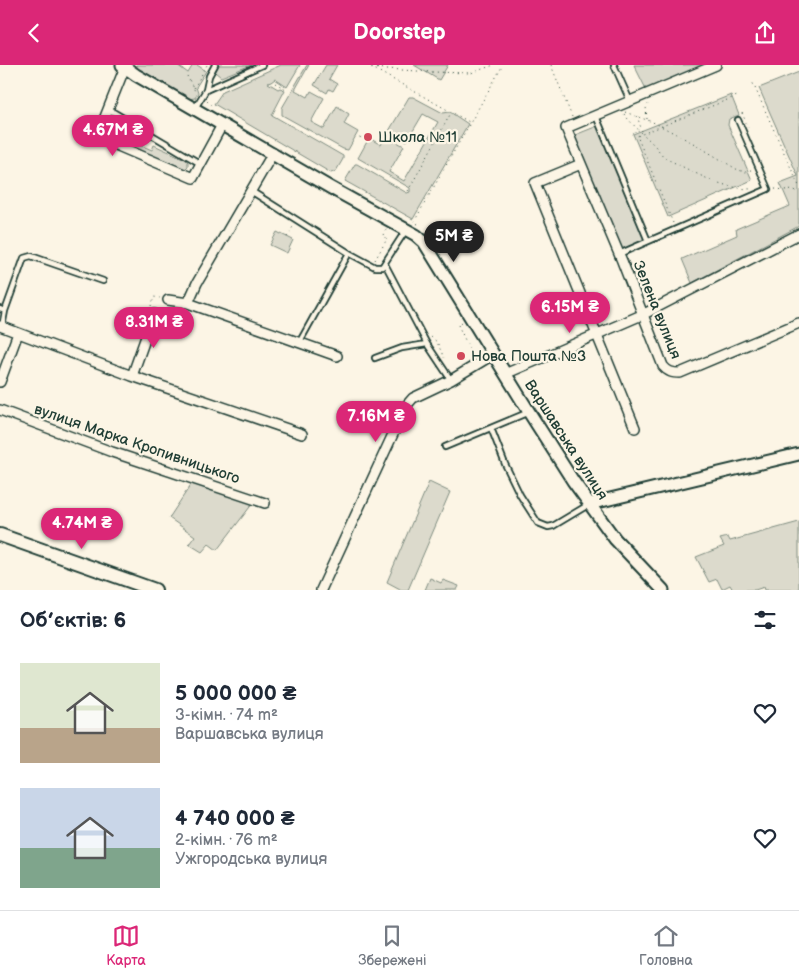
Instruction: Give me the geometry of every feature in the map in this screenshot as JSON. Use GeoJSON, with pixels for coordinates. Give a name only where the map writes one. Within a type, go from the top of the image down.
{"type":"FeatureCollection","features":[{"type":"Feature","properties":{"kind":"main road"},"geometry":{"type":"LineString","coordinates":[[0,535],[155,590]]}},
{"type":"Feature","properties":{"kind":"street"},"geometry":{"type":"LineString","coordinates":[[576,124],[629,105],[716,65]]}},
{"type":"Feature","properties":{"kind":"street"},"geometry":{"type":"LineString","coordinates":[[124,66],[97,137],[193,178],[222,125]]}},
{"type":"Feature","properties":{"kind":"street","name":"Варшавська вулиця"},"geometry":{"type":"LineString","coordinates":[[124,66],[331,189],[410,225],[416,235],[428,247],[528,412],[589,504],[632,558],[663,590]]}},
{"type":"Feature","properties":{"kind":"street","name":"Зелена вулиця"},"geometry":{"type":"LineString","coordinates":[[576,124],[566,128],[644,314],[662,366],[667,371],[680,373],[799,323]]}},
{"type":"Feature","properties":{"kind":"street"},"geometry":{"type":"LineString","coordinates":[[188,303],[197,283],[272,153]]}},
{"type":"Feature","properties":{"kind":"street"},"geometry":{"type":"LineString","coordinates":[[581,164],[535,183],[636,428]]}},
{"type":"Feature","properties":{"kind":"street"},"geometry":{"type":"LineString","coordinates":[[506,374],[644,314],[799,234]]}},
{"type":"Feature","properties":{"kind":"street"},"geometry":{"type":"LineString","coordinates":[[168,300],[188,303],[337,356]]}},
{"type":"Feature","properties":{"kind":"street"},"geometry":{"type":"LineString","coordinates":[[132,376],[154,314]]}},
{"type":"Feature","properties":{"kind":"street"},"geometry":{"type":"LineString","coordinates":[[1,327],[132,376],[302,434]]}},
{"type":"Feature","properties":{"kind":"street"},"geometry":{"type":"LineString","coordinates":[[0,382],[18,333]]}},
{"type":"Feature","properties":{"kind":"street"},"geometry":{"type":"LineString","coordinates":[[321,590],[406,406],[413,398],[451,380],[494,354]]}},
{"type":"Feature","properties":{"kind":"street","name":"вулиця Марка Кропивницького"},"geometry":{"type":"LineString","coordinates":[[0,410],[122,455],[265,503]]}},
{"type":"Feature","properties":{"kind":"street"},"geometry":{"type":"LineString","coordinates":[[589,504],[799,454]]}},
{"type":"Feature","properties":{"kind":"lane"},"geometry":{"type":"LineString","coordinates":[[194,109],[206,90],[209,76],[215,65]]}},
{"type":"Feature","properties":{"kind":"lane"},"geometry":{"type":"LineString","coordinates":[[206,90],[261,65]]}},
{"type":"Feature","properties":{"kind":"lane"},"geometry":{"type":"LineString","coordinates":[[614,65],[629,105]]}},
{"type":"Feature","properties":{"kind":"lane"},"geometry":{"type":"LineString","coordinates":[[108,109],[201,164]]}},
{"type":"Feature","properties":{"kind":"lane"},"geometry":{"type":"LineString","coordinates":[[596,116],[648,241]]}},
{"type":"Feature","properties":{"kind":"lane"},"geometry":{"type":"LineString","coordinates":[[619,254],[768,189],[738,120]]}},
{"type":"Feature","properties":{"kind":"lane"},"geometry":{"type":"LineString","coordinates":[[251,191],[349,253],[375,267],[382,267],[385,264],[410,225]]}},
{"type":"Feature","properties":{"kind":"lane"},"geometry":{"type":"LineString","coordinates":[[299,343],[349,253]]}},
{"type":"Feature","properties":{"kind":"lane"},"geometry":{"type":"LineString","coordinates":[[1,327],[3,310],[24,258],[27,256],[103,281]]}},
{"type":"Feature","properties":{"kind":"lane"},"geometry":{"type":"LineString","coordinates":[[385,264],[427,344],[451,380]]}},
{"type":"Feature","properties":{"kind":"lane"},"geometry":{"type":"LineString","coordinates":[[375,359],[402,348],[427,344]]}},
{"type":"Feature","properties":{"kind":"lane"},"geometry":{"type":"LineString","coordinates":[[445,447],[528,412]]}},
{"type":"Feature","properties":{"kind":"lane"},"geometry":{"type":"LineString","coordinates":[[491,428],[504,464],[520,495],[538,523],[548,527],[553,526],[589,504]]}},
{"type":"Feature","properties":{"kind":"path"},"geometry":{"type":"LineString","coordinates":[[194,88],[207,65]]}},
{"type":"Feature","properties":{"kind":"path"},"geometry":{"type":"LineString","coordinates":[[367,65],[471,123]]}},
{"type":"Feature","properties":{"kind":"path"},"geometry":{"type":"LineString","coordinates":[[372,68],[417,72],[471,73],[494,65]]}},
{"type":"Feature","properties":{"kind":"path"},"geometry":{"type":"LineString","coordinates":[[410,225],[503,65]]}},
{"type":"Feature","properties":{"kind":"path"},"geometry":{"type":"LineString","coordinates":[[551,65],[576,124]]}},
{"type":"Feature","properties":{"kind":"path"},"geometry":{"type":"LineString","coordinates":[[751,79],[799,186]]}},
{"type":"Feature","properties":{"kind":"path"},"geometry":{"type":"LineString","coordinates":[[275,83],[288,90]]}},
{"type":"Feature","properties":{"kind":"path"},"geometry":{"type":"LineString","coordinates":[[675,229],[637,136],[737,96]]}},
{"type":"Feature","properties":{"kind":"path"},"geometry":{"type":"LineString","coordinates":[[648,120],[646,109],[649,100]]}},
{"type":"Feature","properties":{"kind":"path"},"geometry":{"type":"LineString","coordinates":[[622,111],[629,105]]}},
{"type":"Feature","properties":{"kind":"path"},"geometry":{"type":"LineString","coordinates":[[622,111],[648,120],[693,143],[738,170],[746,172],[758,167]]}},
{"type":"Feature","properties":{"kind":"path"},"geometry":{"type":"LineString","coordinates":[[622,111],[633,126],[656,147],[660,155],[667,159],[716,183],[738,189],[768,189]]}},
{"type":"Feature","properties":{"kind":"path"},"geometry":{"type":"LineString","coordinates":[[408,191],[452,112]]}},
{"type":"Feature","properties":{"kind":"path"},"geometry":{"type":"LineString","coordinates":[[742,113],[750,130]]}},
{"type":"Feature","properties":{"kind":"path"},"geometry":{"type":"LineString","coordinates":[[636,115],[642,133]]}},
{"type":"Feature","properties":{"kind":"path"},"geometry":{"type":"LineString","coordinates":[[360,138],[362,134]]}},
{"type":"Feature","properties":{"kind":"path"},"geometry":{"type":"LineString","coordinates":[[775,193],[774,189],[799,191]]}},
{"type":"Feature","properties":{"kind":"path"},"geometry":{"type":"LineString","coordinates":[[287,237],[297,220]]}},
{"type":"Feature","properties":{"kind":"path"},"geometry":{"type":"LineString","coordinates":[[375,261],[387,239],[383,233],[387,227]]}},
{"type":"Feature","properties":{"kind":"path"},"geometry":{"type":"LineString","coordinates":[[154,314],[151,308],[154,297],[168,300]]}},
{"type":"Feature","properties":{"kind":"path"},"geometry":{"type":"LineString","coordinates":[[467,319],[458,325],[473,358]]}},
{"type":"Feature","properties":{"kind":"path"},"geometry":{"type":"LineString","coordinates":[[428,335],[437,342],[445,359]]}},
{"type":"Feature","properties":{"kind":"path"},"geometry":{"type":"LineString","coordinates":[[466,341],[472,339]]}},
{"type":"Feature","properties":{"kind":"path"},"geometry":{"type":"LineString","coordinates":[[469,361],[480,354]]}},
{"type":"Feature","properties":{"kind":"shaded area"},"geometry":{"type":"Polygon","coordinates":[[[136,65],[177,65],[188,73],[193,65],[197,65],[206,71],[196,87],[198,93],[195,98],[188,99],[140,71],[136,65]]]}},
{"type":"Feature","properties":{"kind":"shaded area"},"geometry":{"type":"Polygon","coordinates":[[[219,65],[251,65],[221,77],[215,72],[219,65]]]}},
{"type":"Feature","properties":{"kind":"shaded area"},"geometry":{"type":"Polygon","coordinates":[[[281,65],[300,65],[287,87],[275,79],[268,83],[278,89],[285,90],[272,115],[343,156],[336,171],[331,173],[214,104],[223,91],[281,65]]]}},
{"type":"Feature","properties":{"kind":"shaded area"},"geometry":{"type":"Polygon","coordinates":[[[307,65],[309,65],[295,90],[308,97],[311,91],[324,98],[311,122],[324,129],[337,106],[349,114],[344,124],[358,132],[348,150],[282,115],[282,108],[307,65]]]}},
{"type":"Feature","properties":{"kind":"shaded area"},"geometry":{"type":"Polygon","coordinates":[[[326,65],[337,65],[329,79],[337,84],[333,91],[329,89],[327,93],[314,85],[326,65]]]}},
{"type":"Feature","properties":{"kind":"shaded area"},"geometry":{"type":"Polygon","coordinates":[[[414,65],[448,65],[439,80],[414,65]]]}},
{"type":"Feature","properties":{"kind":"shaded area"},"geometry":{"type":"Polygon","coordinates":[[[634,65],[706,65],[646,89],[634,65]]]}},
{"type":"Feature","properties":{"kind":"shaded area"},"geometry":{"type":"Polygon","coordinates":[[[799,72],[799,226],[692,283],[682,259],[737,235],[736,229],[790,206],[780,183],[798,176],[759,88],[799,72]]]}},
{"type":"Feature","properties":{"kind":"shaded area"},"geometry":{"type":"Polygon","coordinates":[[[731,95],[739,115],[729,119],[728,125],[752,180],[668,217],[633,134],[731,95]]]}},
{"type":"Feature","properties":{"kind":"shaded area"},"geometry":{"type":"Polygon","coordinates":[[[409,97],[413,97],[443,113],[450,112],[468,124],[413,219],[345,181],[355,164],[357,164],[407,193],[410,192],[410,188],[358,158],[369,138],[381,145],[386,136],[404,146],[389,172],[404,181],[438,122],[423,114],[407,141],[389,131],[409,97]]]}},
{"type":"Feature","properties":{"kind":"shaded area"},"geometry":{"type":"Polygon","coordinates":[[[600,125],[648,241],[619,254],[570,137],[600,125]]]}},
{"type":"Feature","properties":{"kind":"shaded area"},"geometry":{"type":"Polygon","coordinates":[[[130,136],[137,136],[140,145],[152,150],[154,145],[185,159],[188,162],[188,166],[181,170],[134,151],[131,147],[130,136]]]}},
{"type":"Feature","properties":{"kind":"shaded area"},"geometry":{"type":"Polygon","coordinates":[[[277,232],[293,240],[287,253],[270,245],[277,232]]]}},
{"type":"Feature","properties":{"kind":"shaded area"},"geometry":{"type":"Polygon","coordinates":[[[429,482],[450,492],[408,590],[402,590],[387,582],[429,482]]]}},
{"type":"Feature","properties":{"kind":"shaded area"},"geometry":{"type":"Polygon","coordinates":[[[192,483],[253,503],[217,550],[209,544],[202,552],[189,544],[195,536],[169,518],[192,483]]]}},
{"type":"Feature","properties":{"kind":"shaded area"},"geometry":{"type":"Polygon","coordinates":[[[799,522],[799,590],[765,590],[764,587],[755,590],[733,590],[730,585],[722,589],[717,579],[709,582],[696,557],[724,546],[720,539],[728,537],[730,541],[799,522]]]}},
{"type":"Feature","properties":{"kind":"shaded area"},"geometry":{"type":"Polygon","coordinates":[[[430,578],[441,583],[443,580],[459,586],[457,590],[425,590],[430,578]]]}},
{"type":"Feature","properties":{"kind":"place","name":"Школа №11"},"geometry":{"type":"Point","coordinates":[368,137]}},
{"type":"Feature","properties":{"kind":"place","name":"Нова Пошта №3"},"geometry":{"type":"Point","coordinates":[461,356]}}]}
